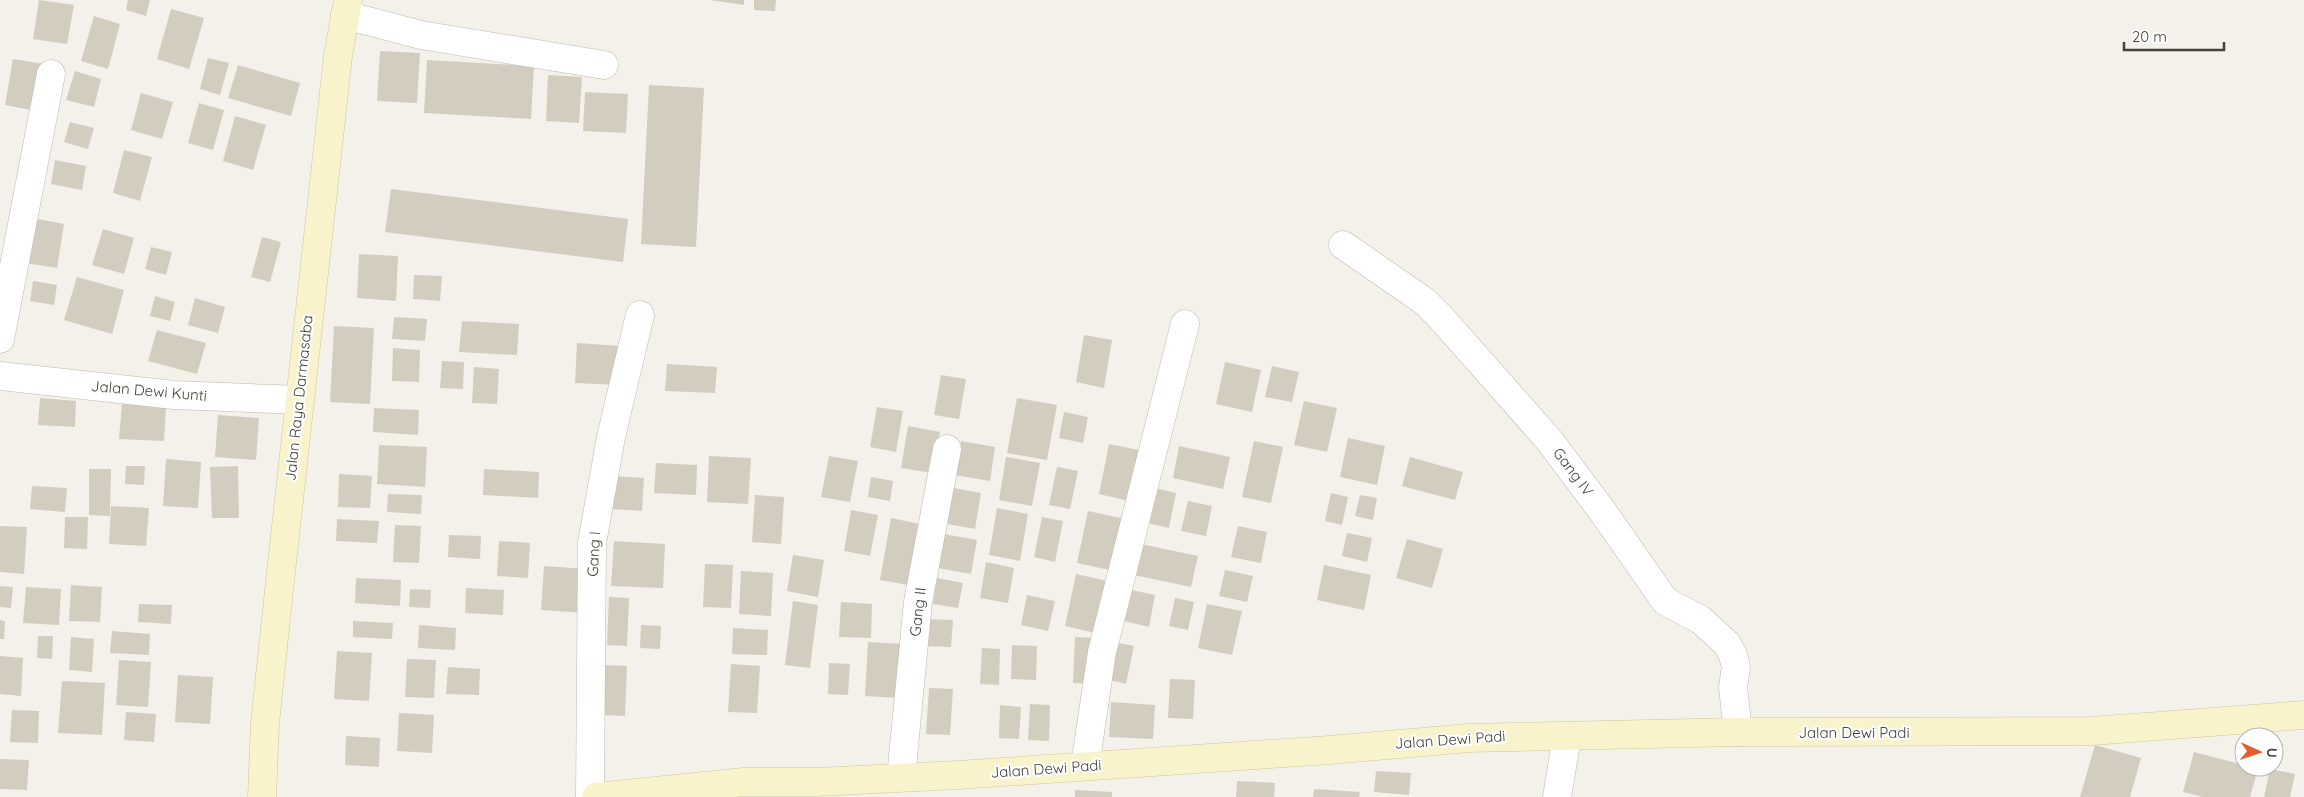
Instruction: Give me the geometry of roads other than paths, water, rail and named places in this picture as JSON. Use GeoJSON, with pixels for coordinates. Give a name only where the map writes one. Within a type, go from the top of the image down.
{"type":"FeatureCollection","features":[{"type":"Feature","properties":{"kind":"street","name":"Jalan Raya Darmasaba"},"geometry":{"type":"LineString","coordinates":[[262,797],[266,714],[299,400],[338,56],[346,11]]}},
{"type":"Feature","properties":{"kind":"street"},"geometry":{"type":"LineString","coordinates":[[346,11],[421,35],[604,65]]}},
{"type":"Feature","properties":{"kind":"street"},"geometry":{"type":"LineString","coordinates":[[0,339],[51,74]]}},
{"type":"Feature","properties":{"kind":"street","name":"Gang IV"},"geometry":{"type":"LineString","coordinates":[[1343,245],[1424,301],[1442,319],[1548,440],[1603,512],[1666,600],[1701,620],[1727,644],[1733,654],[1736,667],[1733,687],[1743,733]]}},
{"type":"Feature","properties":{"kind":"street","name":"Gang I"},"geometry":{"type":"LineString","coordinates":[[590,797],[592,543],[611,437],[640,315]]}},
{"type":"Feature","properties":{"kind":"street"},"geometry":{"type":"LineString","coordinates":[[1084,766],[1102,652],[1185,324]]}},
{"type":"Feature","properties":{"kind":"street","name":"Jalan Dewi Kunti"},"geometry":{"type":"LineString","coordinates":[[0,376],[174,395],[299,400]]}},
{"type":"Feature","properties":{"kind":"street","name":"Gang II"},"geometry":{"type":"LineString","coordinates":[[901,777],[918,602],[947,449]]}},
{"type":"Feature","properties":{"kind":"street","name":"Jalan Dewi Padi"},"geometry":{"type":"LineString","coordinates":[[596,797],[744,790],[817,782],[1330,750],[1469,738],[1540,735],[1568,737],[1743,733],[2092,731],[2304,716]]}},
{"type":"Feature","properties":{"kind":"street"},"geometry":{"type":"LineString","coordinates":[[1557,797],[1568,737]]}}]}
